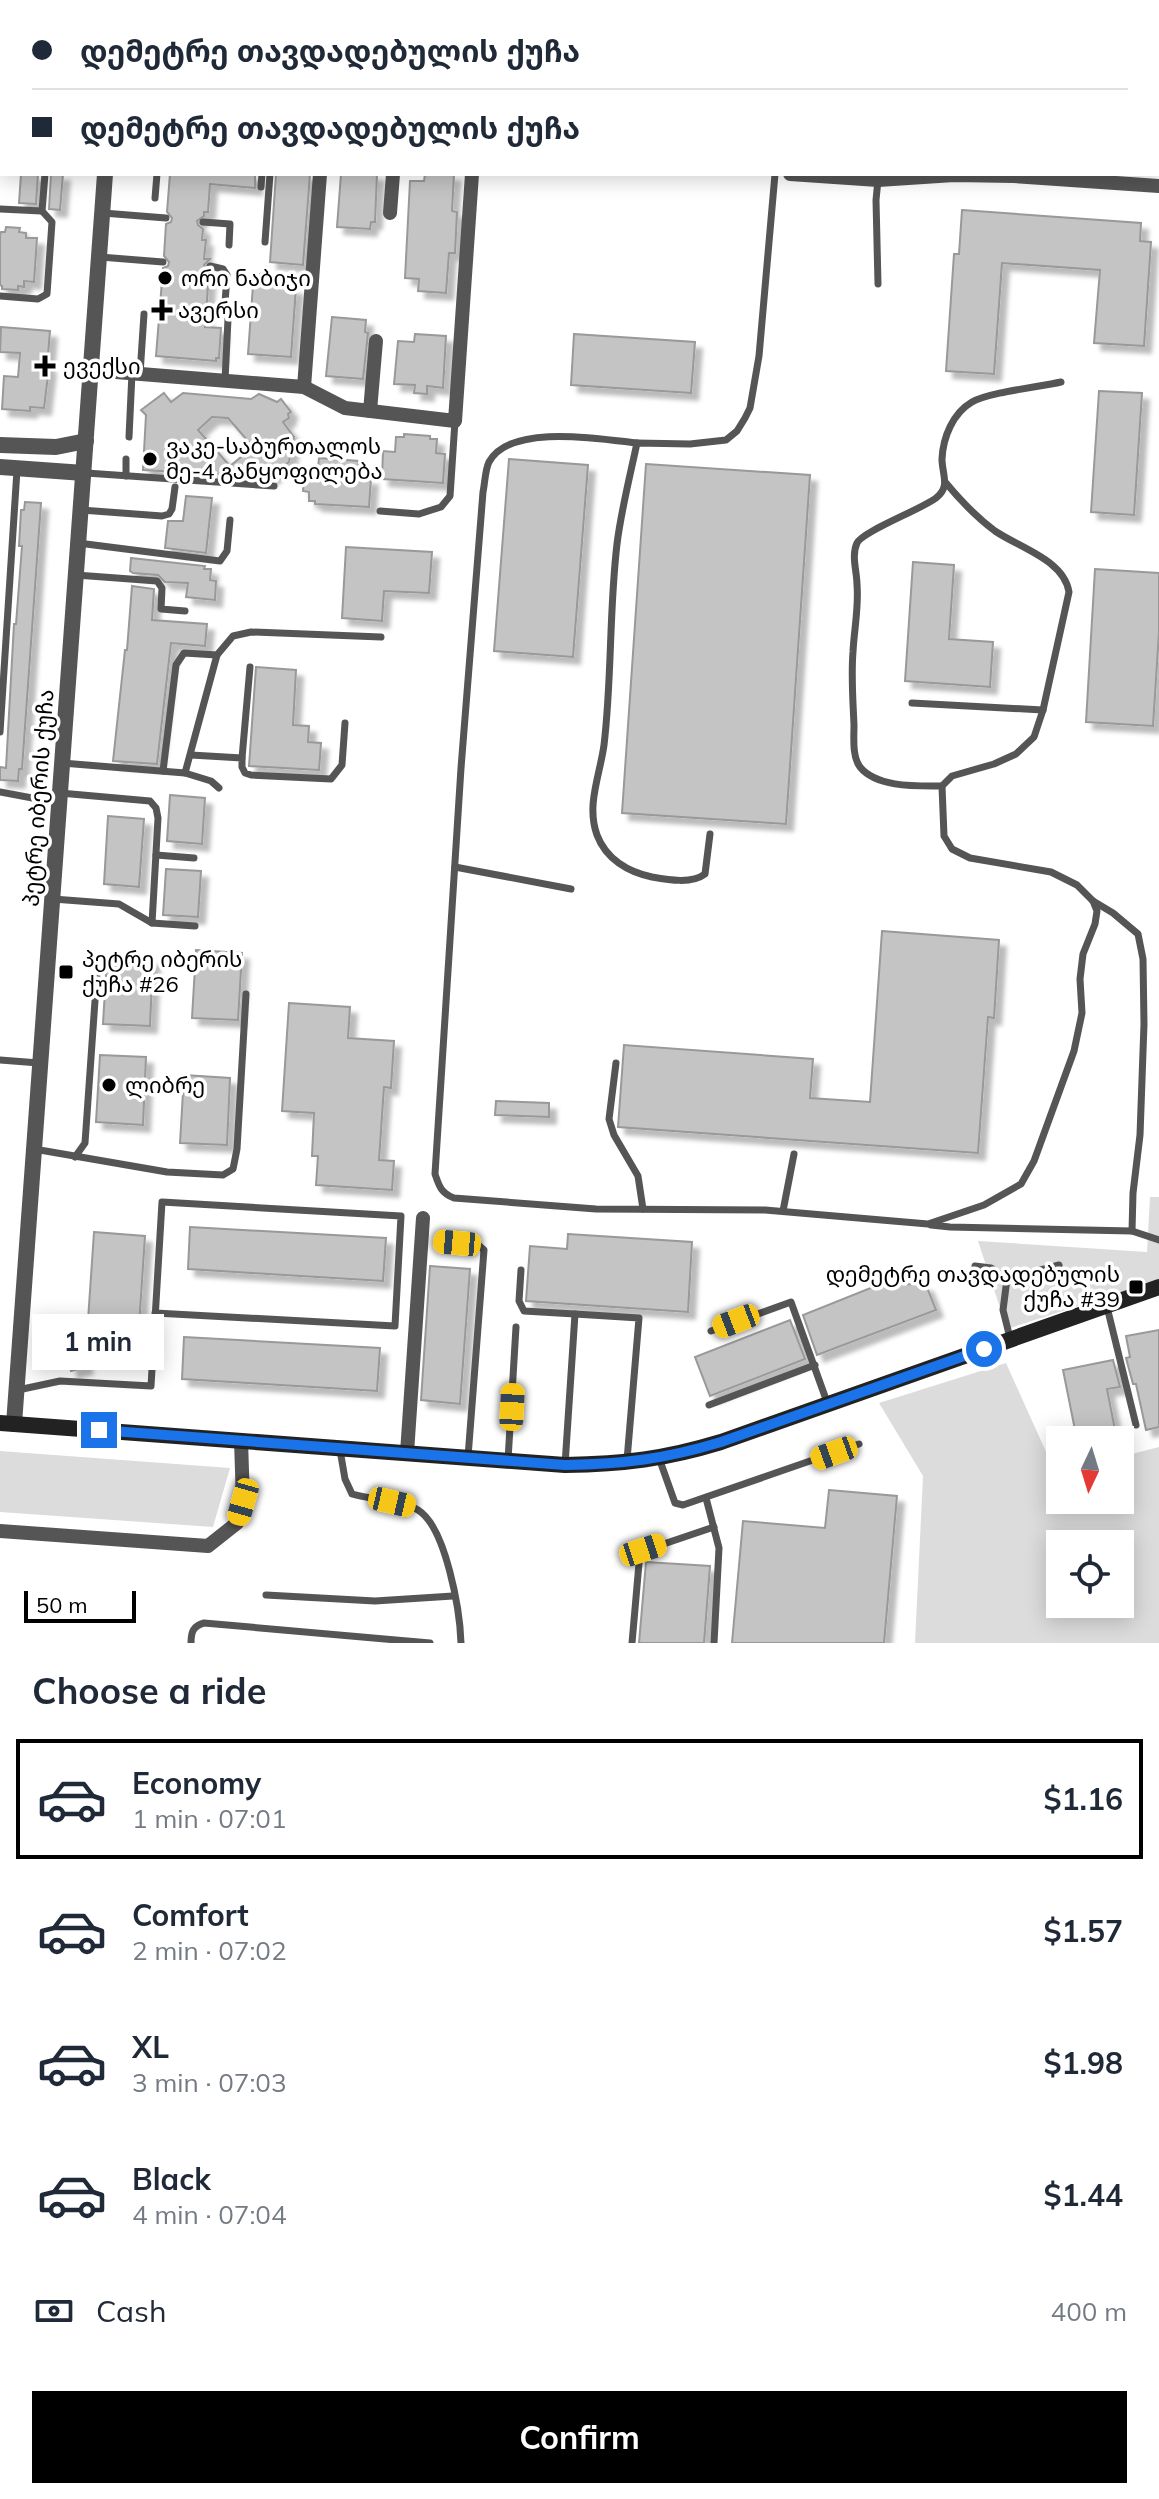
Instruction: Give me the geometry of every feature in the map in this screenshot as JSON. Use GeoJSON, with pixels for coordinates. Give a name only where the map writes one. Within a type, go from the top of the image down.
{"type":"FeatureCollection","features":[{"type":"Feature","properties":{"kind":"main road"},"geometry":{"type":"LineString","coordinates":[[7,1424],[565,1465],[627,1463],[721,1442],[1159,1289]]}},
{"type":"Feature","properties":{"kind":"street","name":"პეტრე იბერის ქუჩა"},"geometry":{"type":"LineString","coordinates":[[7,1424],[17,1390],[105,176]]}},
{"type":"Feature","properties":{"kind":"street"},"geometry":{"type":"LineString","coordinates":[[304,387],[320,176]]}},
{"type":"Feature","properties":{"kind":"street"},"geometry":{"type":"LineString","coordinates":[[390,213],[393,176]]}},
{"type":"Feature","properties":{"kind":"street"},"geometry":{"type":"LineString","coordinates":[[91,370],[304,387],[345,408],[455,421],[472,176]]}},
{"type":"Feature","properties":{"kind":"street"},"geometry":{"type":"LineString","coordinates":[[819,176],[878,180],[939,176]]}},
{"type":"Feature","properties":{"kind":"street"},"geometry":{"type":"LineString","coordinates":[[1027,176],[1159,186]]}},
{"type":"Feature","properties":{"kind":"street"},"geometry":{"type":"LineString","coordinates":[[370,411],[376,341]]}},
{"type":"Feature","properties":{"kind":"street"},"geometry":{"type":"LineString","coordinates":[[0,445],[56,447],[86,441]]}},
{"type":"Feature","properties":{"kind":"street"},"geometry":{"type":"LineString","coordinates":[[8,468],[84,473]]}},
{"type":"Feature","properties":{"kind":"street"},"geometry":{"type":"LineString","coordinates":[[407,1453],[423,1218]]}},
{"type":"Feature","properties":{"kind":"street"},"geometry":{"type":"LineString","coordinates":[[0,1531],[208,1546],[237,1523],[243,1502],[241,1440]]}},
{"type":"Feature","properties":{"kind":"lane"},"geometry":{"type":"LineString","coordinates":[[42,211],[45,176]]}},
{"type":"Feature","properties":{"kind":"lane"},"geometry":{"type":"LineString","coordinates":[[155,198],[157,176]]}},
{"type":"Feature","properties":{"kind":"lane"},"geometry":{"type":"LineString","coordinates":[[261,187],[262,176]]}},
{"type":"Feature","properties":{"kind":"lane"},"geometry":{"type":"LineString","coordinates":[[265,242],[270,176]]}},
{"type":"Feature","properties":{"kind":"lane"},"geometry":{"type":"LineString","coordinates":[[775,176],[759,356],[750,408],[737,431],[726,440],[690,444],[578,437],[531,438],[501,449],[489,462],[483,492],[470,635],[435,1174],[439,1186],[444,1194],[454,1198],[580,1208],[783,1211],[950,1227],[1132,1231],[1159,1240]]}},
{"type":"Feature","properties":{"kind":"lane"},"geometry":{"type":"LineString","coordinates":[[878,180],[878,284]]}},
{"type":"Feature","properties":{"kind":"lane"},"geometry":{"type":"LineString","coordinates":[[0,209],[42,211],[52,222],[47,294],[38,299],[0,296]]}},
{"type":"Feature","properties":{"kind":"lane"},"geometry":{"type":"LineString","coordinates":[[103,213],[166,218]]}},
{"type":"Feature","properties":{"kind":"lane"},"geometry":{"type":"LineString","coordinates":[[203,222],[230,224],[229,245]]}},
{"type":"Feature","properties":{"kind":"lane"},"geometry":{"type":"LineString","coordinates":[[100,257],[163,262]]}},
{"type":"Feature","properties":{"kind":"lane"},"geometry":{"type":"LineString","coordinates":[[210,266],[223,269],[227,275],[225,303]]}},
{"type":"Feature","properties":{"kind":"lane"},"geometry":{"type":"LineString","coordinates":[[262,276],[312,280]]}},
{"type":"Feature","properties":{"kind":"lane"},"geometry":{"type":"LineString","coordinates":[[129,437],[144,314]]}},
{"type":"Feature","properties":{"kind":"lane"},"geometry":{"type":"LineString","coordinates":[[225,380],[228,319]]}},
{"type":"Feature","properties":{"kind":"lane"},"geometry":{"type":"LineString","coordinates":[[1061,382],[974,401],[959,411],[947,431],[942,459],[946,483],[967,509],[998,533],[1042,558],[1067,580],[1069,592],[1064,623],[1034,737],[1016,754],[952,776],[942,786],[944,836],[952,849],[970,858],[1051,872],[1077,885],[1093,901],[1138,934],[1143,959],[1144,1024],[1140,1135],[1132,1231]]}},
{"type":"Feature","properties":{"kind":"lane"},"geometry":{"type":"LineString","coordinates":[[380,511],[419,514],[441,507],[450,496],[455,421]]}},
{"type":"Feature","properties":{"kind":"lane"},"geometry":{"type":"LineString","coordinates":[[637,443],[617,544],[604,746],[594,794],[593,817],[604,850],[616,862],[649,877],[698,879],[705,874],[708,865],[710,834]]}},
{"type":"Feature","properties":{"kind":"lane"},"geometry":{"type":"LineString","coordinates":[[126,459],[126,476]]}},
{"type":"Feature","properties":{"kind":"lane"},"geometry":{"type":"LineString","coordinates":[[0,732],[8,468]]}},
{"type":"Feature","properties":{"kind":"lane"},"geometry":{"type":"LineString","coordinates":[[84,473],[274,486]]}},
{"type":"Feature","properties":{"kind":"lane"},"geometry":{"type":"LineString","coordinates":[[942,786],[895,783],[873,776],[861,767],[855,756],[852,657],[858,586],[855,552],[858,541],[866,533],[900,519],[937,497],[946,483]]}},
{"type":"Feature","properties":{"kind":"lane"},"geometry":{"type":"LineString","coordinates":[[81,510],[162,516],[172,509],[175,487]]}},
{"type":"Feature","properties":{"kind":"lane"},"geometry":{"type":"LineString","coordinates":[[78,543],[220,561],[227,551],[230,520]]}},
{"type":"Feature","properties":{"kind":"lane"},"geometry":{"type":"LineString","coordinates":[[76,575],[157,581],[162,588],[161,609],[185,611]]}},
{"type":"Feature","properties":{"kind":"lane"},"geometry":{"type":"LineString","coordinates":[[185,773],[217,655],[233,636],[251,632],[381,637]]}},
{"type":"Feature","properties":{"kind":"lane"},"geometry":{"type":"LineString","coordinates":[[163,771],[176,665],[184,653],[217,655]]}},
{"type":"Feature","properties":{"kind":"lane"},"geometry":{"type":"LineString","coordinates":[[250,667],[242,758],[245,773],[331,779],[342,765],[345,723]]}},
{"type":"Feature","properties":{"kind":"lane"},"geometry":{"type":"LineString","coordinates":[[912,703],[1043,710]]}},
{"type":"Feature","properties":{"kind":"lane"},"geometry":{"type":"LineString","coordinates":[[191,755],[242,758]]}},
{"type":"Feature","properties":{"kind":"lane"},"geometry":{"type":"LineString","coordinates":[[62,763],[185,773],[211,781],[219,788]]}},
{"type":"Feature","properties":{"kind":"lane"},"geometry":{"type":"LineString","coordinates":[[0,792],[150,801],[156,808],[158,818],[152,923]]}},
{"type":"Feature","properties":{"kind":"lane"},"geometry":{"type":"LineString","coordinates":[[156,855],[194,858]]}},
{"type":"Feature","properties":{"kind":"lane"},"geometry":{"type":"LineString","coordinates":[[455,867],[571,889]]}},
{"type":"Feature","properties":{"kind":"lane"},"geometry":{"type":"LineString","coordinates":[[53,899],[119,904],[152,923],[195,926]]}},
{"type":"Feature","properties":{"kind":"lane"},"geometry":{"type":"LineString","coordinates":[[928,1224],[984,1205],[1021,1184],[1034,1161],[1074,1051],[1082,1013],[1080,979],[1083,954],[1097,911],[1093,901]]}},
{"type":"Feature","properties":{"kind":"lane"},"geometry":{"type":"LineString","coordinates":[[75,1157],[85,1143],[98,958]]}},
{"type":"Feature","properties":{"kind":"lane"},"geometry":{"type":"LineString","coordinates":[[34,1149],[167,1172],[223,1175],[233,1169],[237,1149],[246,994]]}},
{"type":"Feature","properties":{"kind":"lane"},"geometry":{"type":"LineString","coordinates":[[0,1060],[41,1063]]}},
{"type":"Feature","properties":{"kind":"lane"},"geometry":{"type":"LineString","coordinates":[[616,1063],[609,1119],[614,1135],[638,1176],[643,1209]]}},
{"type":"Feature","properties":{"kind":"lane"},"geometry":{"type":"LineString","coordinates":[[783,1211],[794,1154]]}},
{"type":"Feature","properties":{"kind":"lane"},"geometry":{"type":"LineString","coordinates":[[17,1390],[60,1381],[151,1386],[155,1313],[162,1202],[401,1216],[395,1326],[155,1313]]}},
{"type":"Feature","properties":{"kind":"lane"},"geometry":{"type":"LineString","coordinates":[[437,1241],[477,1244],[484,1250],[468,1457]]}},
{"type":"Feature","properties":{"kind":"lane"},"geometry":{"type":"LineString","coordinates":[[975,1266],[991,1268],[1007,1279],[1059,1265]]}},
{"type":"Feature","properties":{"kind":"lane"},"geometry":{"type":"LineString","coordinates":[[521,1270],[519,1301],[524,1311],[639,1318],[627,1463]]}},
{"type":"Feature","properties":{"kind":"lane"},"geometry":{"type":"LineString","coordinates":[[1007,1279],[1003,1310],[1010,1340]]}},
{"type":"Feature","properties":{"kind":"lane"},"geometry":{"type":"LineString","coordinates":[[711,1331],[791,1302],[828,1404]]}},
{"type":"Feature","properties":{"kind":"lane"},"geometry":{"type":"LineString","coordinates":[[1106,1306],[1136,1425]]}},
{"type":"Feature","properties":{"kind":"lane"},"geometry":{"type":"LineString","coordinates":[[565,1465],[575,1314]]}},
{"type":"Feature","properties":{"kind":"lane"},"geometry":{"type":"LineString","coordinates":[[508,1460],[516,1327]]}},
{"type":"Feature","properties":{"kind":"lane"},"geometry":{"type":"LineString","coordinates":[[709,1405],[815,1365]]}},
{"type":"Feature","properties":{"kind":"lane"},"geometry":{"type":"LineString","coordinates":[[659,1458],[675,1503],[683,1505],[859,1444]]}},
{"type":"Feature","properties":{"kind":"lane"},"geometry":{"type":"LineString","coordinates":[[340,1448],[345,1479],[352,1494],[416,1508],[430,1519],[439,1539],[461,1643]]}},
{"type":"Feature","properties":{"kind":"lane"},"geometry":{"type":"LineString","coordinates":[[706,1498],[719,1548],[714,1643]]}},
{"type":"Feature","properties":{"kind":"lane"},"geometry":{"type":"LineString","coordinates":[[632,1643],[640,1552],[714,1527]]}},
{"type":"Feature","properties":{"kind":"lane"},"geometry":{"type":"LineString","coordinates":[[266,1595],[375,1601],[453,1596]]}},
{"type":"Feature","properties":{"kind":"lane"},"geometry":{"type":"LineString","coordinates":[[191,1643],[193,1629],[204,1623],[430,1643]]}},
{"type":"Feature","properties":{"kind":"shaded area"},"geometry":{"type":"Polygon","coordinates":[[[1150,1197],[1159,1197],[1159,1280],[1007,1329],[978,1241],[1147,1252],[1150,1197]]]}},
{"type":"Feature","properties":{"kind":"shaded area"},"geometry":{"type":"Polygon","coordinates":[[[1006,1363],[1046,1452],[1046,1514],[1134,1514],[1134,1453],[1159,1447],[1159,1643],[915,1643],[923,1476],[879,1403],[1006,1363]]]}},
{"type":"Feature","properties":{"kind":"shaded area"},"geometry":{"type":"Polygon","coordinates":[[[0,1451],[230,1468],[213,1527],[0,1512],[0,1451]]]}},
{"type":"Feature","properties":{"kind":"building"},"geometry":{"type":"Polygon","coordinates":[[[21,176],[38,176],[36,204],[19,203],[21,176]]]}},
{"type":"Feature","properties":{"kind":"building"},"geometry":{"type":"Polygon","coordinates":[[[51,176],[63,176],[60,210],[49,209],[51,176]]]}},
{"type":"Feature","properties":{"kind":"building"},"geometry":{"type":"Polygon","coordinates":[[[170,176],[255,176],[255,188],[210,184],[208,212],[204,212],[204,216],[197,221],[203,229],[202,240],[206,240],[204,259],[210,259],[204,265],[209,273],[205,327],[221,328],[219,358],[216,361],[156,356],[163,268],[169,262],[164,256],[166,224],[172,218],[167,212],[170,176]]]}},
{"type":"Feature","properties":{"kind":"building"},"geometry":{"type":"Polygon","coordinates":[[[276,176],[310,176],[303,265],[270,262],[276,176]]]}},
{"type":"Feature","properties":{"kind":"building"},"geometry":{"type":"Polygon","coordinates":[[[341,176],[377,176],[375,222],[371,222],[370,229],[337,227],[341,176]]]}},
{"type":"Feature","properties":{"kind":"building"},"geometry":{"type":"Polygon","coordinates":[[[425,176],[454,176],[452,211],[457,212],[455,253],[449,253],[446,293],[418,291],[419,279],[405,278],[410,181],[424,181],[425,176]]]}},
{"type":"Feature","properties":{"kind":"building"},"geometry":{"type":"Polygon","coordinates":[[[962,210],[1141,223],[1140,241],[1151,242],[1144,346],[1094,343],[1100,270],[1002,263],[994,374],[946,371],[954,254],[959,254],[962,210]]]}},
{"type":"Feature","properties":{"kind":"building"},"geometry":{"type":"Polygon","coordinates":[[[6,227],[20,228],[19,232],[26,233],[26,238],[37,238],[34,282],[24,281],[24,287],[18,286],[18,290],[2,289],[0,285],[0,235],[6,227]]]}},
{"type":"Feature","properties":{"kind":"building"},"geometry":{"type":"Polygon","coordinates":[[[253,285],[296,288],[291,357],[248,354],[253,285]]]}},
{"type":"Feature","properties":{"kind":"building"},"geometry":{"type":"Polygon","coordinates":[[[332,317],[366,320],[365,332],[368,333],[363,379],[326,376],[332,317]]]}},
{"type":"Feature","properties":{"kind":"building"},"geometry":{"type":"Polygon","coordinates":[[[1,327],[50,331],[44,408],[30,407],[30,411],[2,409],[4,376],[18,377],[20,353],[0,352],[1,327]]]}},
{"type":"Feature","properties":{"kind":"building"},"geometry":{"type":"Polygon","coordinates":[[[415,334],[446,336],[443,388],[427,386],[427,394],[414,393],[415,385],[394,384],[398,341],[414,342],[415,334]]]}},
{"type":"Feature","properties":{"kind":"building"},"geometry":{"type":"Polygon","coordinates":[[[574,334],[695,342],[691,393],[571,385],[574,334]]]}},
{"type":"Feature","properties":{"kind":"building"},"geometry":{"type":"Polygon","coordinates":[[[1099,391],[1142,393],[1134,515],[1091,512],[1099,391]]]}},
{"type":"Feature","properties":{"kind":"building"},"geometry":{"type":"Polygon","coordinates":[[[164,393],[171,402],[183,393],[251,399],[259,394],[277,402],[281,399],[291,412],[283,422],[294,437],[289,462],[268,479],[143,470],[146,415],[141,410],[164,393]],[[212,417],[198,430],[230,466],[253,447],[228,418],[212,417]]]}},
{"type":"Feature","properties":{"kind":"building"},"geometry":{"type":"Polygon","coordinates":[[[404,434],[437,439],[436,453],[445,454],[443,483],[382,479],[383,451],[395,452],[396,437],[404,437],[404,434]]]}},
{"type":"Feature","properties":{"kind":"building"},"geometry":{"type":"Polygon","coordinates":[[[319,458],[359,461],[358,478],[371,478],[369,507],[309,501],[309,492],[303,491],[304,476],[317,477],[319,458]]]}},
{"type":"Feature","properties":{"kind":"building"},"geometry":{"type":"Polygon","coordinates":[[[509,459],[588,465],[573,657],[494,651],[509,459]]]}},
{"type":"Feature","properties":{"kind":"building"},"geometry":{"type":"Polygon","coordinates":[[[646,464],[810,475],[786,824],[622,813],[646,464]]]}},
{"type":"Feature","properties":{"kind":"building"},"geometry":{"type":"Polygon","coordinates":[[[186,496],[212,498],[206,553],[165,548],[168,521],[183,521],[186,496]]]}},
{"type":"Feature","properties":{"kind":"building"},"geometry":{"type":"Polygon","coordinates":[[[25,502],[41,503],[22,769],[19,769],[18,781],[0,780],[0,767],[6,768],[22,546],[19,546],[21,510],[24,510],[25,502]]]}},
{"type":"Feature","properties":{"kind":"building"},"geometry":{"type":"Polygon","coordinates":[[[346,547],[432,552],[429,593],[384,591],[382,621],[342,618],[346,547]]]}},
{"type":"Feature","properties":{"kind":"building"},"geometry":{"type":"Polygon","coordinates":[[[131,558],[211,569],[210,580],[216,581],[215,600],[186,597],[188,583],[165,582],[158,575],[133,573],[130,571],[131,558]]]}},
{"type":"Feature","properties":{"kind":"building"},"geometry":{"type":"Polygon","coordinates":[[[913,562],[954,565],[949,639],[993,642],[990,687],[905,681],[913,562]]]}},
{"type":"Feature","properties":{"kind":"building"},"geometry":{"type":"Polygon","coordinates":[[[1095,569],[1159,573],[1153,726],[1086,722],[1095,569]]]}},
{"type":"Feature","properties":{"kind":"building"},"geometry":{"type":"Polygon","coordinates":[[[132,586],[154,589],[152,620],[207,624],[205,646],[171,643],[157,764],[113,761],[132,586]]]}},
{"type":"Feature","properties":{"kind":"building"},"geometry":{"type":"Polygon","coordinates":[[[256,667],[296,670],[293,725],[309,726],[308,742],[321,743],[319,770],[249,766],[256,667]]]}},
{"type":"Feature","properties":{"kind":"building"},"geometry":{"type":"Polygon","coordinates":[[[170,795],[205,798],[202,844],[167,841],[170,795]]]}},
{"type":"Feature","properties":{"kind":"building"},"geometry":{"type":"Polygon","coordinates":[[[108,816],[144,819],[139,887],[104,884],[108,816]]]}},
{"type":"Feature","properties":{"kind":"building"},"geometry":{"type":"Polygon","coordinates":[[[166,869],[201,871],[198,917],[163,915],[166,869]]]}},
{"type":"Feature","properties":{"kind":"building"},"geometry":{"type":"Polygon","coordinates":[[[882,931],[999,940],[994,1018],[988,1017],[978,1153],[618,1127],[624,1045],[813,1059],[810,1098],[870,1102],[882,931]]]}},
{"type":"Feature","properties":{"kind":"building"},"geometry":{"type":"Polygon","coordinates":[[[196,950],[242,953],[238,1020],[192,1018],[196,950]]]}},
{"type":"Feature","properties":{"kind":"building"},"geometry":{"type":"Polygon","coordinates":[[[107,956],[153,959],[150,1026],[103,1024],[107,956]]]}},
{"type":"Feature","properties":{"kind":"building"},"geometry":{"type":"Polygon","coordinates":[[[289,1003],[350,1007],[348,1038],[394,1041],[391,1088],[384,1087],[379,1160],[394,1161],[392,1190],[316,1185],[318,1156],[312,1156],[314,1113],[282,1111],[289,1003]]]}},
{"type":"Feature","properties":{"kind":"building"},"geometry":{"type":"Polygon","coordinates":[[[100,1055],[146,1057],[143,1125],[96,1122],[100,1055]]]}},
{"type":"Feature","properties":{"kind":"building"},"geometry":{"type":"Polygon","coordinates":[[[184,1075],[230,1078],[227,1145],[180,1143],[184,1075]]]}},
{"type":"Feature","properties":{"kind":"building"},"geometry":{"type":"Polygon","coordinates":[[[496,1101],[549,1103],[549,1117],[495,1115],[496,1101]]]}},
{"type":"Feature","properties":{"kind":"building"},"geometry":{"type":"Polygon","coordinates":[[[190,1227],[386,1238],[383,1281],[188,1269],[190,1227]]]}},
{"type":"Feature","properties":{"kind":"building"},"geometry":{"type":"Polygon","coordinates":[[[94,1232],[145,1236],[137,1356],[82,1352],[86,1367],[71,1371],[63,1347],[64,1333],[87,1335],[94,1232]]]}},
{"type":"Feature","properties":{"kind":"building"},"geometry":{"type":"Polygon","coordinates":[[[568,1234],[692,1242],[688,1312],[526,1301],[530,1246],[567,1249],[568,1234]]]}},
{"type":"Feature","properties":{"kind":"building"},"geometry":{"type":"Polygon","coordinates":[[[430,1266],[470,1269],[460,1404],[421,1400],[430,1266]]]}},
{"type":"Feature","properties":{"kind":"building"},"geometry":{"type":"Polygon","coordinates":[[[883,1283],[926,1285],[936,1310],[817,1355],[803,1315],[883,1283]]]}},
{"type":"Feature","properties":{"kind":"building"},"geometry":{"type":"Polygon","coordinates":[[[790,1320],[805,1359],[710,1396],[695,1357],[790,1320]]]}},
{"type":"Feature","properties":{"kind":"building"},"geometry":{"type":"Polygon","coordinates":[[[1159,1330],[1159,1427],[1146,1430],[1136,1384],[1133,1384],[1126,1358],[1130,1357],[1126,1336],[1159,1330]]]}},
{"type":"Feature","properties":{"kind":"building"},"geometry":{"type":"Polygon","coordinates":[[[184,1337],[380,1348],[377,1391],[182,1379],[184,1337]]]}},
{"type":"Feature","properties":{"kind":"building"},"geometry":{"type":"Polygon","coordinates":[[[1113,1360],[1120,1387],[1107,1389],[1114,1426],[1074,1426],[1063,1370],[1113,1360]]]}},
{"type":"Feature","properties":{"kind":"building"},"geometry":{"type":"Polygon","coordinates":[[[829,1490],[897,1496],[884,1643],[732,1643],[743,1521],[825,1528],[829,1490]]]}},
{"type":"Feature","properties":{"kind":"building"},"geometry":{"type":"Polygon","coordinates":[[[646,1562],[710,1566],[704,1643],[639,1643],[646,1562]]]}},
{"type":"Feature","properties":{"kind":"place","name":"ორი ნაბიჯი"},"geometry":{"type":"Point","coordinates":[165,278]}},
{"type":"Feature","properties":{"kind":"place","name":"ავერსი"},"geometry":{"type":"Point","coordinates":[162,310]}},
{"type":"Feature","properties":{"kind":"place","name":"ევექსი"},"geometry":{"type":"Point","coordinates":[45,366]}},
{"type":"Feature","properties":{"kind":"place","name":"ვაკე-საბურთალოს მე-4 განყოფილება"},"geometry":{"type":"Point","coordinates":[150,459]}},
{"type":"Feature","properties":{"kind":"place","name":"პეტრე იბერის ქუჩა #26"},"geometry":{"type":"Point","coordinates":[66,972]}},
{"type":"Feature","properties":{"kind":"place","name":"ლიბრე"},"geometry":{"type":"Point","coordinates":[109,1085]}},
{"type":"Feature","properties":{"kind":"place","name":"დემეტრე თავდადებულის ქუჩა #39"},"geometry":{"type":"Point","coordinates":[1136,1287]}},
{"type":"Feature","properties":{"kind":"route"},"geometry":{"type":"LineString","coordinates":[[99,1430],[565,1465],[640,1462],[721,1442],[984,1349]]}}]}
